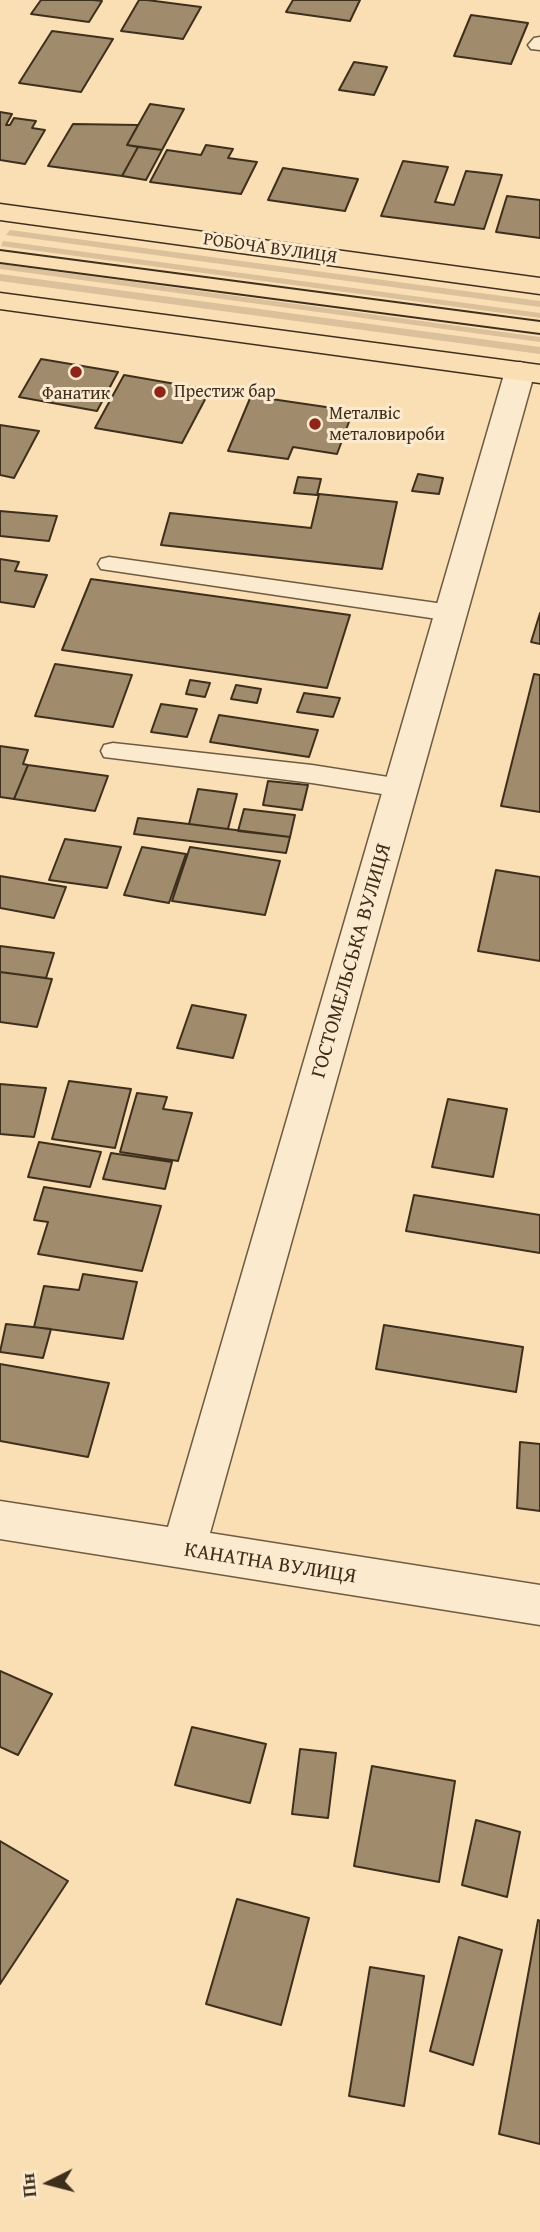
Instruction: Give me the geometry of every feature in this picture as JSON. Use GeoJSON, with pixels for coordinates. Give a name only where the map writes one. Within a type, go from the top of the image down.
{"type":"FeatureCollection","features":[{"type":"Feature","properties":{"kind":"main road","name":"РОБОЧА ВУЛИЦЯ"},"geometry":{"type":"LineString","coordinates":[[0,212],[540,286]]}},
{"type":"Feature","properties":{"kind":"main road"},"geometry":{"type":"LineString","coordinates":[[0,302],[530,372]]}},
{"type":"Feature","properties":{"kind":"street","name":"ГОСТОМЕЛЬСЬКА ВУЛИЦЯ"},"geometry":{"type":"LineString","coordinates":[[183,1550],[451,613],[530,372]]}},
{"type":"Feature","properties":{"kind":"street","name":"КАНАТНА ВУЛИЦЯ"},"geometry":{"type":"LineString","coordinates":[[0,1520],[540,1605]]}},
{"type":"Feature","properties":{"kind":"lane"},"geometry":{"type":"LineString","coordinates":[[109,564],[451,613]]}},
{"type":"Feature","properties":{"kind":"lane"},"geometry":{"type":"LineString","coordinates":[[113,751],[312,774],[401,788]]}},
{"type":"Feature","properties":{"kind":"shaded area"},"geometry":{"type":"Polygon","coordinates":[[[10,230],[540,301],[540,307],[6,235],[10,230]]]}},
{"type":"Feature","properties":{"kind":"shaded area"},"geometry":{"type":"Polygon","coordinates":[[[3,241],[540,313],[540,318],[1,246],[3,241]]]}},
{"type":"Feature","properties":{"kind":"shaded area"},"geometry":{"type":"Polygon","coordinates":[[[0,264],[540,337],[540,342],[0,269],[0,264]]]}},
{"type":"Feature","properties":{"kind":"shaded area"},"geometry":{"type":"Polygon","coordinates":[[[0,274],[540,347],[540,354],[0,281],[0,274]]]}},
{"type":"Feature","properties":{"kind":"building"},"geometry":{"type":"Polygon","coordinates":[[[41,0],[102,1],[89,22],[31,14],[41,0]]]}},
{"type":"Feature","properties":{"kind":"building"},"geometry":{"type":"Polygon","coordinates":[[[139,0],[201,7],[183,39],[121,31],[139,0]]]}},
{"type":"Feature","properties":{"kind":"building"},"geometry":{"type":"Polygon","coordinates":[[[293,0],[360,0],[350,21],[286,12],[293,0]]]}},
{"type":"Feature","properties":{"kind":"building"},"geometry":{"type":"Polygon","coordinates":[[[471,15],[528,23],[511,64],[454,56],[471,15]]]}},
{"type":"Feature","properties":{"kind":"building"},"geometry":{"type":"Polygon","coordinates":[[[52,31],[113,39],[81,92],[19,83],[52,31]]]}},
{"type":"Feature","properties":{"kind":"building"},"geometry":{"type":"Polygon","coordinates":[[[354,62],[387,67],[374,95],[339,90],[354,62]]]}},
{"type":"Feature","properties":{"kind":"building"},"geometry":{"type":"Polygon","coordinates":[[[150,104],[184,109],[162,150],[127,145],[150,104]]]}},
{"type":"Feature","properties":{"kind":"building"},"geometry":{"type":"Polygon","coordinates":[[[0,112],[12,114],[6,125],[10,125],[14,118],[36,121],[32,128],[45,130],[25,164],[0,160],[0,112]]]}},
{"type":"Feature","properties":{"kind":"building"},"geometry":{"type":"Polygon","coordinates":[[[73,124],[138,125],[127,145],[138,147],[122,176],[48,166],[73,124]]]}},
{"type":"Feature","properties":{"kind":"building"},"geometry":{"type":"Polygon","coordinates":[[[206,145],[233,149],[228,158],[257,162],[241,194],[150,182],[167,150],[201,155],[206,145]]]}},
{"type":"Feature","properties":{"kind":"building"},"geometry":{"type":"Polygon","coordinates":[[[138,147],[162,150],[146,180],[122,176],[138,147]]]}},
{"type":"Feature","properties":{"kind":"building"},"geometry":{"type":"Polygon","coordinates":[[[403,161],[448,167],[435,202],[454,205],[466,171],[502,175],[484,229],[381,216],[403,161]]]}},
{"type":"Feature","properties":{"kind":"building"},"geometry":{"type":"Polygon","coordinates":[[[283,168],[358,179],[345,211],[268,200],[283,168]]]}},
{"type":"Feature","properties":{"kind":"building"},"geometry":{"type":"Polygon","coordinates":[[[507,196],[540,200],[540,238],[496,232],[507,196]]]}},
{"type":"Feature","properties":{"kind":"building"},"geometry":{"type":"Polygon","coordinates":[[[41,359],[118,372],[97,411],[19,397],[41,359]]]}},
{"type":"Feature","properties":{"kind":"building"},"geometry":{"type":"Polygon","coordinates":[[[124,375],[210,390],[182,443],[95,428],[124,375]]]}},
{"type":"Feature","properties":{"kind":"building"},"geometry":{"type":"Polygon","coordinates":[[[251,396],[353,411],[337,454],[293,447],[288,459],[228,451],[251,396]]]}},
{"type":"Feature","properties":{"kind":"building"},"geometry":{"type":"Polygon","coordinates":[[[0,425],[39,431],[14,478],[0,475],[0,425]]]}},
{"type":"Feature","properties":{"kind":"building"},"geometry":{"type":"Polygon","coordinates":[[[418,474],[443,478],[439,494],[412,491],[418,474]]]}},
{"type":"Feature","properties":{"kind":"building"},"geometry":{"type":"Polygon","coordinates":[[[298,477],[321,479],[317,495],[294,493],[298,477]]]}},
{"type":"Feature","properties":{"kind":"building"},"geometry":{"type":"Polygon","coordinates":[[[319,494],[397,502],[382,569],[161,545],[170,513],[311,528],[319,494]]]}},
{"type":"Feature","properties":{"kind":"building"},"geometry":{"type":"Polygon","coordinates":[[[0,511],[57,516],[49,541],[0,536],[0,511]]]}},
{"type":"Feature","properties":{"kind":"building"},"geometry":{"type":"Polygon","coordinates":[[[0,559],[19,562],[15,571],[47,575],[34,607],[0,602],[0,559]]]}},
{"type":"Feature","properties":{"kind":"building"},"geometry":{"type":"Polygon","coordinates":[[[91,579],[350,615],[327,688],[62,650],[91,579]]]}},
{"type":"Feature","properties":{"kind":"building"},"geometry":{"type":"Polygon","coordinates":[[[540,613],[540,644],[531,642],[540,613]]]}},
{"type":"Feature","properties":{"kind":"building"},"geometry":{"type":"Polygon","coordinates":[[[55,664],[132,675],[113,727],[35,716],[55,664]]]}},
{"type":"Feature","properties":{"kind":"building"},"geometry":{"type":"Polygon","coordinates":[[[534,674],[540,675],[540,812],[501,806],[534,674]]]}},
{"type":"Feature","properties":{"kind":"building"},"geometry":{"type":"Polygon","coordinates":[[[190,680],[210,683],[205,697],[186,694],[190,680]]]}},
{"type":"Feature","properties":{"kind":"building"},"geometry":{"type":"Polygon","coordinates":[[[236,685],[261,689],[257,703],[231,699],[236,685]]]}},
{"type":"Feature","properties":{"kind":"building"},"geometry":{"type":"Polygon","coordinates":[[[304,693],[340,698],[333,717],[297,712],[304,693]]]}},
{"type":"Feature","properties":{"kind":"building"},"geometry":{"type":"Polygon","coordinates":[[[161,704],[197,709],[187,737],[151,732],[161,704]]]}},
{"type":"Feature","properties":{"kind":"building"},"geometry":{"type":"Polygon","coordinates":[[[219,715],[318,730],[309,757],[210,742],[219,715]]]}},
{"type":"Feature","properties":{"kind":"building"},"geometry":{"type":"Polygon","coordinates":[[[0,746],[28,750],[23,764],[28,765],[14,799],[0,797],[0,746]]]}},
{"type":"Feature","properties":{"kind":"building"},"geometry":{"type":"Polygon","coordinates":[[[28,765],[108,776],[95,811],[14,799],[28,765]]]}},
{"type":"Feature","properties":{"kind":"building"},"geometry":{"type":"Polygon","coordinates":[[[268,781],[308,785],[302,810],[263,805],[268,781]]]}},
{"type":"Feature","properties":{"kind":"building"},"geometry":{"type":"Polygon","coordinates":[[[198,789],[237,794],[228,829],[189,824],[198,789]]]}},
{"type":"Feature","properties":{"kind":"building"},"geometry":{"type":"Polygon","coordinates":[[[244,809],[295,815],[290,837],[238,831],[244,809]]]}},
{"type":"Feature","properties":{"kind":"building"},"geometry":{"type":"Polygon","coordinates":[[[138,818],[290,837],[286,853],[134,834],[138,818]]]}},
{"type":"Feature","properties":{"kind":"building"},"geometry":{"type":"Polygon","coordinates":[[[65,839],[121,847],[107,888],[49,880],[65,839]]]}},
{"type":"Feature","properties":{"kind":"building"},"geometry":{"type":"Polygon","coordinates":[[[142,847],[186,854],[169,903],[124,895],[142,847]]]}},
{"type":"Feature","properties":{"kind":"building"},"geometry":{"type":"Polygon","coordinates":[[[190,847],[280,861],[265,915],[172,901],[190,847]]]}},
{"type":"Feature","properties":{"kind":"building"},"geometry":{"type":"Polygon","coordinates":[[[496,870],[540,877],[540,961],[478,951],[496,870]]]}},
{"type":"Feature","properties":{"kind":"building"},"geometry":{"type":"Polygon","coordinates":[[[0,876],[66,887],[54,918],[0,908],[0,876]]]}},
{"type":"Feature","properties":{"kind":"building"},"geometry":{"type":"Polygon","coordinates":[[[0,946],[54,953],[46,978],[0,972],[0,946]]]}},
{"type":"Feature","properties":{"kind":"building"},"geometry":{"type":"Polygon","coordinates":[[[0,972],[52,979],[37,1027],[0,1022],[0,972]]]}},
{"type":"Feature","properties":{"kind":"building"},"geometry":{"type":"Polygon","coordinates":[[[192,1005],[246,1015],[233,1058],[177,1048],[192,1005]]]}},
{"type":"Feature","properties":{"kind":"building"},"geometry":{"type":"Polygon","coordinates":[[[69,1081],[131,1089],[115,1148],[52,1139],[69,1081]]]}},
{"type":"Feature","properties":{"kind":"building"},"geometry":{"type":"Polygon","coordinates":[[[0,1084],[46,1088],[34,1137],[0,1134],[0,1084]]]}},
{"type":"Feature","properties":{"kind":"building"},"geometry":{"type":"Polygon","coordinates":[[[137,1093],[167,1097],[163,1109],[192,1113],[178,1161],[120,1152],[137,1093]]]}},
{"type":"Feature","properties":{"kind":"building"},"geometry":{"type":"Polygon","coordinates":[[[448,1099],[507,1109],[493,1177],[432,1167],[448,1099]]]}},
{"type":"Feature","properties":{"kind":"building"},"geometry":{"type":"Polygon","coordinates":[[[39,1142],[101,1152],[90,1187],[28,1177],[39,1142]]]}},
{"type":"Feature","properties":{"kind":"building"},"geometry":{"type":"Polygon","coordinates":[[[111,1153],[172,1162],[165,1189],[103,1179],[111,1153]]]}},
{"type":"Feature","properties":{"kind":"building"},"geometry":{"type":"Polygon","coordinates":[[[44,1187],[161,1206],[142,1271],[38,1254],[48,1222],[34,1220],[44,1187]]]}},
{"type":"Feature","properties":{"kind":"building"},"geometry":{"type":"Polygon","coordinates":[[[414,1195],[540,1215],[540,1253],[406,1231],[414,1195]]]}},
{"type":"Feature","properties":{"kind":"building"},"geometry":{"type":"Polygon","coordinates":[[[83,1274],[137,1282],[123,1339],[34,1327],[44,1286],[79,1290],[83,1274]]]}},
{"type":"Feature","properties":{"kind":"building"},"geometry":{"type":"Polygon","coordinates":[[[6,1324],[51,1329],[43,1358],[0,1352],[6,1324]]]}},
{"type":"Feature","properties":{"kind":"building"},"geometry":{"type":"Polygon","coordinates":[[[384,1325],[523,1347],[516,1392],[376,1369],[384,1325]]]}},
{"type":"Feature","properties":{"kind":"building"},"geometry":{"type":"Polygon","coordinates":[[[0,1364],[109,1383],[88,1457],[0,1441],[0,1364]]]}},
{"type":"Feature","properties":{"kind":"building"},"geometry":{"type":"Polygon","coordinates":[[[520,1442],[540,1444],[540,1511],[517,1508],[520,1442]]]}},
{"type":"Feature","properties":{"kind":"building"},"geometry":{"type":"Polygon","coordinates":[[[0,1671],[52,1694],[18,1755],[0,1747],[0,1671]]]}},
{"type":"Feature","properties":{"kind":"building"},"geometry":{"type":"Polygon","coordinates":[[[192,1727],[266,1744],[250,1803],[175,1785],[192,1727]]]}},
{"type":"Feature","properties":{"kind":"building"},"geometry":{"type":"Polygon","coordinates":[[[300,1749],[336,1753],[328,1818],[292,1814],[300,1749]]]}},
{"type":"Feature","properties":{"kind":"building"},"geometry":{"type":"Polygon","coordinates":[[[372,1766],[455,1781],[439,1882],[354,1866],[372,1766]]]}},
{"type":"Feature","properties":{"kind":"building"},"geometry":{"type":"Polygon","coordinates":[[[476,1820],[520,1832],[507,1897],[462,1885],[476,1820]]]}},
{"type":"Feature","properties":{"kind":"building"},"geometry":{"type":"Polygon","coordinates":[[[0,1841],[68,1881],[0,1984],[0,1841]]]}},
{"type":"Feature","properties":{"kind":"building"},"geometry":{"type":"Polygon","coordinates":[[[237,1899],[309,1918],[281,2025],[206,2004],[237,1899]]]}},
{"type":"Feature","properties":{"kind":"building"},"geometry":{"type":"Polygon","coordinates":[[[538,1920],[540,1921],[540,2144],[499,2134],[538,1920]]]}},
{"type":"Feature","properties":{"kind":"building"},"geometry":{"type":"Polygon","coordinates":[[[459,1937],[502,1950],[473,2065],[430,2051],[459,1937]]]}},
{"type":"Feature","properties":{"kind":"building"},"geometry":{"type":"Polygon","coordinates":[[[370,1967],[424,1976],[404,2106],[349,2096],[370,1967]]]}},
{"type":"Feature","properties":{"kind":"tram line"},"geometry":{"type":"LineString","coordinates":[[0,250],[540,321]]}},
{"type":"Feature","properties":{"kind":"tram line"},"geometry":{"type":"LineString","coordinates":[[0,263],[540,334]]}},
{"type":"Feature","properties":{"kind":"place","name":"Фанатик"},"geometry":{"type":"Point","coordinates":[76,372]}},
{"type":"Feature","properties":{"kind":"place","name":"Престиж бар"},"geometry":{"type":"Point","coordinates":[160,392]}},
{"type":"Feature","properties":{"kind":"place","name":"Металвіс металовироби"},"geometry":{"type":"Point","coordinates":[315,424]}}]}
